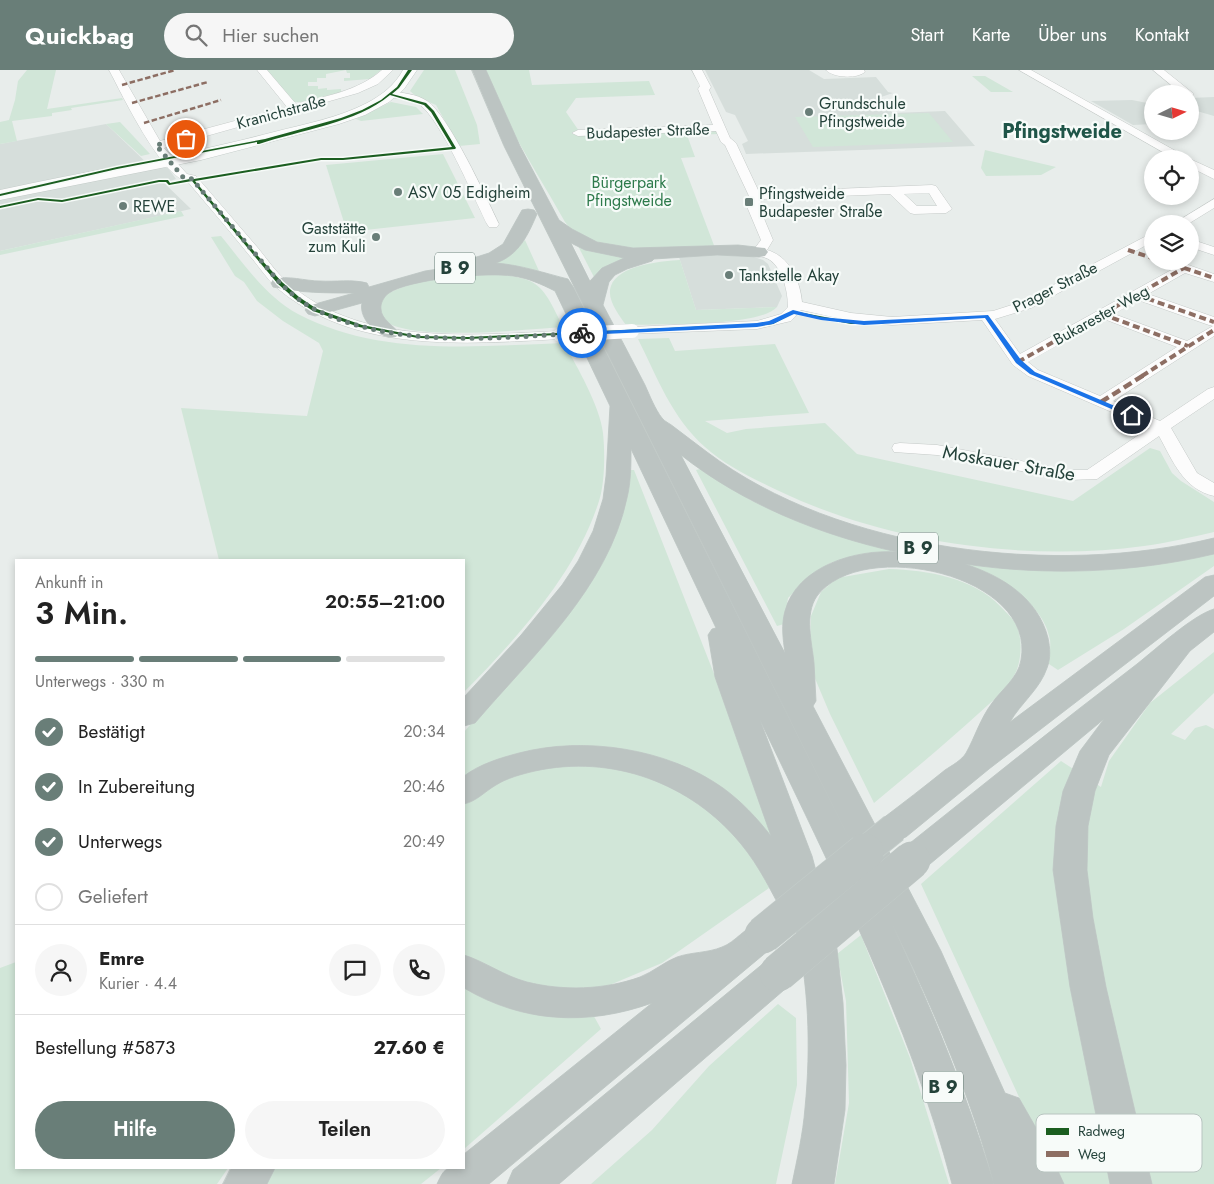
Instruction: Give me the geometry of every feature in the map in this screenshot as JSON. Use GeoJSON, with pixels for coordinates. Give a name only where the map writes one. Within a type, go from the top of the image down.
{"type":"FeatureCollection","features":[{"type":"Feature","properties":{"kind":"highway","name":"B 9"},"geometry":{"type":"LineString","coordinates":[[470,74],[512,146],[538,223]]}},
{"type":"Feature","properties":{"kind":"highway"},"geometry":{"type":"LineString","coordinates":[[490,135],[511,179]]}},
{"type":"Feature","properties":{"kind":"highway","name":"B 9"},"geometry":{"type":"LineString","coordinates":[[520,197],[593,305],[652,420],[704,462],[731,480],[765,498],[837,527],[886,541],[963,556],[1050,563],[1108,562],[1174,554],[1214,546]]}},
{"type":"Feature","properties":{"kind":"highway","name":"B 9"},"geometry":{"type":"LineString","coordinates":[[315,310],[334,297],[360,287],[488,260],[513,246],[518,239],[538,223]]}},
{"type":"Feature","properties":{"kind":"highway"},"geometry":{"type":"LineString","coordinates":[[538,223],[583,243],[602,249],[663,254],[735,250],[759,252]]}},
{"type":"Feature","properties":{"kind":"highway"},"geometry":{"type":"LineString","coordinates":[[593,305],[600,282],[607,274],[633,260],[663,254]]}},
{"type":"Feature","properties":{"kind":"highway","name":"B 9"},"geometry":{"type":"LineString","coordinates":[[552,264],[872,919],[936,1066],[964,1148],[973,1184]]}},
{"type":"Feature","properties":{"kind":"highway","name":"B 9"},"geometry":{"type":"LineString","coordinates":[[315,310],[343,304],[398,283],[475,270],[512,269],[538,276],[564,288]]}},
{"type":"Feature","properties":{"kind":"highway","name":"B 9"},"geometry":{"type":"LineString","coordinates":[[280,283],[320,287],[360,287]]}},
{"type":"Feature","properties":{"kind":"highway"},"geometry":{"type":"LineString","coordinates":[[382,289],[373,298],[370,304],[370,311],[373,317],[389,333]]}},
{"type":"Feature","properties":{"kind":"highway"},"geometry":{"type":"LineString","coordinates":[[465,715],[561,605],[599,545],[608,523],[618,481],[620,404]]}},
{"type":"Feature","properties":{"kind":"highway"},"geometry":{"type":"LineString","coordinates":[[652,420],[923,952],[986,1094],[1015,1184]]}},
{"type":"Feature","properties":{"kind":"highway"},"geometry":{"type":"LineString","coordinates":[[801,710],[800,662],[795,616],[802,598],[813,585],[829,574],[848,566],[869,561],[889,559],[923,562],[958,570],[983,580],[1001,591],[1016,604],[1027,616],[1034,632],[1036,649],[1034,664],[1025,686],[998,716],[978,761]]}},
{"type":"Feature","properties":{"kind":"highway"},"geometry":{"type":"LineString","coordinates":[[458,1184],[978,761],[1214,583]]}},
{"type":"Feature","properties":{"kind":"highway"},"geometry":{"type":"LineString","coordinates":[[716,602],[730,677],[795,856],[819,949],[825,1003],[827,1065],[825,1110],[818,1163],[812,1184]]}},
{"type":"Feature","properties":{"kind":"highway"},"geometry":{"type":"LineString","coordinates":[[528,1184],[912,860],[1214,618]]}},
{"type":"Feature","properties":{"kind":"highway"},"geometry":{"type":"LineString","coordinates":[[1116,1114],[1090,996],[1076,918],[1070,870],[1072,826],[1079,791],[1096,751],[1183,641]]}},
{"type":"Feature","properties":{"kind":"highway"},"geometry":{"type":"LineString","coordinates":[[465,791],[487,776],[525,762],[546,757],[574,755],[613,756],[650,766],[687,781],[716,798],[763,847],[790,892],[819,949]]}},
{"type":"Feature","properties":{"kind":"highway"},"geometry":{"type":"LineString","coordinates":[[465,971],[479,980],[507,992],[538,1001],[574,1003],[608,1000],[639,992],[688,969],[731,961]]}},
{"type":"Feature","properties":{"kind":"highway"},"geometry":{"type":"LineString","coordinates":[[965,1043],[1036,1167]]}},
{"type":"Feature","properties":{"kind":"highway"},"geometry":{"type":"LineString","coordinates":[[244,1184],[253,1169]]}},
{"type":"Feature","properties":{"kind":"highway"},"geometry":{"type":"LineString","coordinates":[[1038,1172],[1043,1184]]}},
{"type":"Feature","properties":{"kind":"street"},"geometry":{"type":"LineString","coordinates":[[114,70],[156,145],[173,156],[183,177],[192,179],[280,283],[315,310],[340,320],[389,333],[437,338],[560,335],[757,325],[771,322],[794,309],[794,292],[779,261],[770,254],[759,252]]}},
{"type":"Feature","properties":{"kind":"street"},"geometry":{"type":"LineString","coordinates":[[262,70],[294,108]]}},
{"type":"Feature","properties":{"kind":"street","name":"Kranichstraße"},"geometry":{"type":"LineString","coordinates":[[173,156],[294,108],[354,91],[374,82],[388,70]]}},
{"type":"Feature","properties":{"kind":"street"},"geometry":{"type":"LineString","coordinates":[[0,194],[99,174],[173,156],[264,140],[345,117],[372,106],[390,94],[403,82],[410,70]]}},
{"type":"Feature","properties":{"kind":"street","name":"Budapester Straße"},"geometry":{"type":"LineString","coordinates":[[695,70],[689,75],[691,81],[703,89],[725,140],[733,138],[755,196],[754,209],[767,240],[759,252]]}},
{"type":"Feature","properties":{"kind":"street"},"geometry":{"type":"LineString","coordinates":[[831,70],[835,73],[860,72],[858,70]]}},
{"type":"Feature","properties":{"kind":"street"},"geometry":{"type":"LineString","coordinates":[[1024,70],[1168,150]]}},
{"type":"Feature","properties":{"kind":"street"},"geometry":{"type":"LineString","coordinates":[[1158,70],[1177,85]]}},
{"type":"Feature","properties":{"kind":"street"},"geometry":{"type":"LineString","coordinates":[[390,94],[425,104],[432,111],[456,151],[493,224]]}},
{"type":"Feature","properties":{"kind":"street","name":"Budapester Straße"},"geometry":{"type":"LineString","coordinates":[[715,114],[730,122]]}},
{"type":"Feature","properties":{"kind":"street","name":"Budapester Straße"},"geometry":{"type":"LineString","coordinates":[[578,133],[719,128]]}},
{"type":"Feature","properties":{"kind":"street"},"geometry":{"type":"LineString","coordinates":[[1188,215],[1213,190],[1199,168]]}},
{"type":"Feature","properties":{"kind":"street"},"geometry":{"type":"LineString","coordinates":[[755,196],[894,191]]}},
{"type":"Feature","properties":{"kind":"street","name":"Prager Straße"},"geometry":{"type":"LineString","coordinates":[[794,309],[851,323],[986,316],[1010,311],[1026,305],[1144,241]]}},
{"type":"Feature","properties":{"kind":"street"},"geometry":{"type":"LineString","coordinates":[[1199,246],[1214,251]]}},
{"type":"Feature","properties":{"kind":"street"},"geometry":{"type":"LineString","coordinates":[[1128,250],[1144,255]]}},
{"type":"Feature","properties":{"kind":"street","name":"Bukarester Weg"},"geometry":{"type":"LineString","coordinates":[[1018,362],[1181,270]]}},
{"type":"Feature","properties":{"kind":"street"},"geometry":{"type":"LineString","coordinates":[[1190,270],[1214,278]]}},
{"type":"Feature","properties":{"kind":"street"},"geometry":{"type":"LineString","coordinates":[[1137,295],[1214,322]]}},
{"type":"Feature","properties":{"kind":"street"},"geometry":{"type":"LineString","coordinates":[[1102,314],[1188,346]]}},
{"type":"Feature","properties":{"kind":"street"},"geometry":{"type":"LineString","coordinates":[[986,316],[1018,362],[1033,373],[1163,428],[1190,476],[1214,491]]}},
{"type":"Feature","properties":{"kind":"street"},"geometry":{"type":"LineString","coordinates":[[1101,402],[1214,330]]}},
{"type":"Feature","properties":{"kind":"street","name":"Moskauer Straße"},"geometry":{"type":"LineString","coordinates":[[900,448],[937,450],[1080,476],[1091,475],[1214,392]]}},
{"type":"Feature","properties":{"kind":"shaded area","name":"Grundschule Pfingstweide"},"geometry":{"type":"Polygon","coordinates":[[[705,70],[809,70],[824,79],[876,77],[888,92],[893,93],[881,97],[893,113],[945,111],[975,146],[746,154],[742,144],[748,141],[735,115],[726,112],[705,70]]]}},
{"type":"Feature","properties":{"kind":"shaded area"},"geometry":{"type":"Polygon","coordinates":[[[1214,97],[1214,116],[1199,112],[1199,98],[1214,97]]]}},
{"type":"Feature","properties":{"kind":"shaded area"},"geometry":{"type":"Polygon","coordinates":[[[1132,100],[1144,102],[1144,124],[1133,125],[1091,101],[1132,100]]]}},
{"type":"Feature","properties":{"kind":"shaded area"},"geometry":{"type":"Polygon","coordinates":[[[106,124],[152,168],[168,168],[176,179],[164,183],[191,209],[0,251],[0,199],[6,197],[0,190],[0,144],[106,124]]]}},
{"type":"Feature","properties":{"kind":"shaded area","name":"Tankstelle Akay"},"geometry":{"type":"Polygon","coordinates":[[[712,255],[751,256],[768,264],[782,296],[777,307],[696,310],[679,257],[712,255]]]}},
{"type":"Feature","properties":{"kind":"green space"},"geometry":{"type":"Polygon","coordinates":[[[27,70],[56,70],[47,109],[122,98],[123,100],[71,108],[72,110],[52,113],[52,116],[12,121],[17,141],[0,144],[0,122],[9,120],[18,81],[27,70]]]}},
{"type":"Feature","properties":{"kind":"green space"},"geometry":{"type":"Polygon","coordinates":[[[266,70],[346,70],[326,74],[326,78],[317,78],[317,82],[308,82],[308,86],[318,86],[318,89],[327,88],[327,90],[341,89],[341,92],[304,102],[293,102],[266,70]]]}},
{"type":"Feature","properties":{"kind":"green space"},"geometry":{"type":"Polygon","coordinates":[[[346,70],[381,70],[370,79],[344,81],[344,78],[350,78],[350,73],[347,73],[346,70]]]}},
{"type":"Feature","properties":{"kind":"green space"},"geometry":{"type":"Polygon","coordinates":[[[424,70],[455,70],[477,125],[480,144],[459,146],[436,105],[417,97],[410,91],[424,70]]]}},
{"type":"Feature","properties":{"kind":"green space","name":"Bürgerpark Pfingstweide"},"geometry":{"type":"Polygon","coordinates":[[[486,70],[529,70],[532,85],[649,81],[655,95],[576,98],[566,112],[579,131],[718,130],[720,134],[687,135],[695,157],[681,158],[715,248],[619,250],[575,234],[565,222],[511,128],[501,109],[486,70]]]}},
{"type":"Feature","properties":{"kind":"green space"},"geometry":{"type":"Polygon","coordinates":[[[972,76],[985,76],[1013,92],[991,92],[972,76]]]}},
{"type":"Feature","properties":{"kind":"green space"},"geometry":{"type":"Polygon","coordinates":[[[391,102],[416,107],[423,114],[361,121],[356,119],[391,102]]]}},
{"type":"Feature","properties":{"kind":"green space"},"geometry":{"type":"Polygon","coordinates":[[[929,113],[953,142],[813,147],[795,117],[929,113]]]}},
{"type":"Feature","properties":{"kind":"green space"},"geometry":{"type":"Polygon","coordinates":[[[120,122],[150,154],[141,156],[106,124],[120,122]]]}},
{"type":"Feature","properties":{"kind":"green space"},"geometry":{"type":"Polygon","coordinates":[[[985,150],[1056,167],[1041,175],[986,176],[981,168],[985,150]]]}},
{"type":"Feature","properties":{"kind":"green space","name":"ASV 05 Edigheim"},"geometry":{"type":"Polygon","coordinates":[[[443,154],[475,218],[347,232],[326,165],[443,154]]]}},
{"type":"Feature","properties":{"kind":"green space"},"geometry":{"type":"Polygon","coordinates":[[[181,211],[184,216],[0,255],[0,251],[181,211]]]}},
{"type":"Feature","properties":{"kind":"green space"},"geometry":{"type":"Polygon","coordinates":[[[221,236],[265,289],[286,307],[329,328],[395,343],[429,346],[497,346],[564,343],[593,399],[601,422],[604,467],[599,501],[589,528],[560,580],[524,628],[465,691],[465,559],[219,559],[181,408],[307,416],[323,351],[319,343],[283,321],[257,301],[244,282],[235,276],[211,237],[221,236]]]}},
{"type":"Feature","properties":{"kind":"green space"},"geometry":{"type":"Polygon","coordinates":[[[525,240],[539,271],[518,267],[480,267],[513,251],[525,240]]]}},
{"type":"Feature","properties":{"kind":"green space"},"geometry":{"type":"Polygon","coordinates":[[[577,244],[636,257],[595,279],[577,244]]]}},
{"type":"Feature","properties":{"kind":"green space"},"geometry":{"type":"Polygon","coordinates":[[[680,260],[696,310],[777,307],[767,313],[750,318],[729,321],[626,325],[614,307],[610,296],[611,286],[615,279],[622,273],[641,266],[680,260]]]}},
{"type":"Feature","properties":{"kind":"green space"},"geometry":{"type":"Polygon","coordinates":[[[485,273],[517,277],[536,284],[549,299],[563,327],[497,332],[441,333],[416,331],[396,326],[381,317],[378,309],[381,297],[395,290],[432,279],[485,273]]]}},
{"type":"Feature","properties":{"kind":"green space"},"geometry":{"type":"Polygon","coordinates":[[[669,338],[675,351],[775,344],[809,413],[705,421],[727,433],[746,429],[825,423],[857,454],[1073,501],[1150,448],[1160,451],[1172,473],[1181,481],[1214,502],[1214,532],[1153,545],[1099,550],[1005,549],[958,544],[911,535],[865,524],[821,509],[740,472],[713,454],[693,436],[666,396],[638,339],[669,338]]]}},
{"type":"Feature","properties":{"kind":"green space"},"geometry":{"type":"Polygon","coordinates":[[[704,468],[750,500],[780,513],[924,555],[854,556],[830,563],[809,577],[788,598],[784,624],[777,626],[696,470],[704,468]]]}},
{"type":"Feature","properties":{"kind":"green space"},"geometry":{"type":"Polygon","coordinates":[[[629,470],[634,470],[775,829],[759,866],[769,888],[662,963],[605,987],[580,991],[601,1029],[465,1148],[465,731],[588,586],[629,470]]]}},
{"type":"Feature","properties":{"kind":"green space"},"geometry":{"type":"Polygon","coordinates":[[[1214,552],[1214,566],[1124,629],[1058,670],[1049,664],[1050,640],[1045,624],[1036,610],[1009,589],[946,559],[1214,552]]]}},
{"type":"Feature","properties":{"kind":"green space"},"geometry":{"type":"Polygon","coordinates":[[[889,569],[919,571],[949,577],[964,582],[990,597],[1017,626],[1020,639],[1020,653],[1013,678],[999,695],[874,803],[830,714],[814,676],[810,645],[811,616],[821,592],[837,578],[889,569]]]}},
{"type":"Feature","properties":{"kind":"green space"},"geometry":{"type":"Polygon","coordinates":[[[1214,652],[1214,693],[1171,734],[1185,740],[1195,728],[1206,725],[1214,729],[1214,1184],[1059,1184],[1053,1172],[1202,1172],[1202,1114],[1036,1114],[1036,1134],[921,884],[1061,761],[1101,787],[1109,761],[1150,703],[1214,652]]]}},
{"type":"Feature","properties":{"kind":"green space"},"geometry":{"type":"Polygon","coordinates":[[[861,935],[910,1058],[949,1184],[835,1184],[849,1103],[846,1001],[837,954],[861,935]]]}},
{"type":"Feature","properties":{"kind":"green space"},"geometry":{"type":"Polygon","coordinates":[[[15,962],[15,1169],[227,1169],[217,1184],[0,1184],[0,968],[15,962]]]}},
{"type":"Feature","properties":{"kind":"green space"},"geometry":{"type":"Polygon","coordinates":[[[778,1004],[796,1018],[797,1085],[776,1184],[591,1184],[652,1130],[709,1066],[778,1004]]]}},
{"type":"Feature","properties":{"kind":"green space"},"geometry":{"type":"Polygon","coordinates":[[[268,1169],[440,1169],[421,1184],[260,1184],[268,1169]]]}},
{"type":"Feature","properties":{"kind":"marked path"},"geometry":{"type":"LineString","coordinates":[[122,85],[175,70]]}},
{"type":"Feature","properties":{"kind":"marked path"},"geometry":{"type":"LineString","coordinates":[[132,103],[208,82]]}},
{"type":"Feature","properties":{"kind":"marked path"},"geometry":{"type":"LineString","coordinates":[[144,123],[221,100]]}},
{"type":"Feature","properties":{"kind":"marked path"},"geometry":{"type":"LineString","coordinates":[[1128,250],[1144,255]]}},
{"type":"Feature","properties":{"kind":"marked path"},"geometry":{"type":"LineString","coordinates":[[1018,362],[1180,270]]}},
{"type":"Feature","properties":{"kind":"marked path"},"geometry":{"type":"LineString","coordinates":[[1190,270],[1214,278]]}},
{"type":"Feature","properties":{"kind":"marked path"},"geometry":{"type":"LineString","coordinates":[[1137,295],[1214,322]]}},
{"type":"Feature","properties":{"kind":"marked path"},"geometry":{"type":"LineString","coordinates":[[1102,314],[1188,346]]}},
{"type":"Feature","properties":{"kind":"marked path"},"geometry":{"type":"LineString","coordinates":[[1101,402],[1214,330]]}},
{"type":"Feature","properties":{"kind":"cycle path"},"geometry":{"type":"LineString","coordinates":[[258,143],[342,119],[363,111],[382,101],[398,87],[410,70]]}},
{"type":"Feature","properties":{"kind":"cycle path"},"geometry":{"type":"LineString","coordinates":[[0,207],[38,199],[62,201],[159,181],[167,181],[169,184],[321,159],[343,159],[454,148],[432,111],[425,104],[390,94]]}},
{"type":"Feature","properties":{"kind":"cycle path"},"geometry":{"type":"LineString","coordinates":[[0,195],[117,168],[264,140]]}},
{"type":"Feature","properties":{"kind":"cycle path"},"geometry":{"type":"LineString","coordinates":[[192,179],[257,257],[280,283],[297,298],[315,310],[361,326],[418,337],[468,338],[757,325],[771,323],[793,312],[851,323],[892,321]]}},
{"type":"Feature","properties":{"kind":"way so far"},"geometry":{"type":"LineString","coordinates":[[186,139],[156,145],[183,177],[192,179],[280,283],[315,310],[361,326],[389,333],[418,337],[468,338],[582,333]]}},
{"type":"Feature","properties":{"kind":"place","name":"Grundschule Pfingstweide"},"geometry":{"type":"Point","coordinates":[809,112]}},
{"type":"Feature","properties":{"kind":"place","name":"ASV 05 Edigheim"},"geometry":{"type":"Point","coordinates":[398,192]}},
{"type":"Feature","properties":{"kind":"place","name":"Pfingstweide Budapester Straße"},"geometry":{"type":"Point","coordinates":[749,202]}},
{"type":"Feature","properties":{"kind":"place","name":"REWE"},"geometry":{"type":"Point","coordinates":[123,206]}},
{"type":"Feature","properties":{"kind":"place","name":"Gaststätte zum Kuli"},"geometry":{"type":"Point","coordinates":[376,237]}},
{"type":"Feature","properties":{"kind":"place","name":"Tankstelle Akay"},"geometry":{"type":"Point","coordinates":[729,275]}},
{"type":"Feature","properties":{"kind":"district","name":"Pfingstweide"},"geometry":{"type":"Point","coordinates":[1062,131]}},
{"type":"Feature","properties":{"kind":"route"},"geometry":{"type":"LineString","coordinates":[[582,333],[757,325],[771,322],[793,312],[851,323],[986,316],[1018,362],[1024,367],[1033,373],[1132,415]]}}]}
